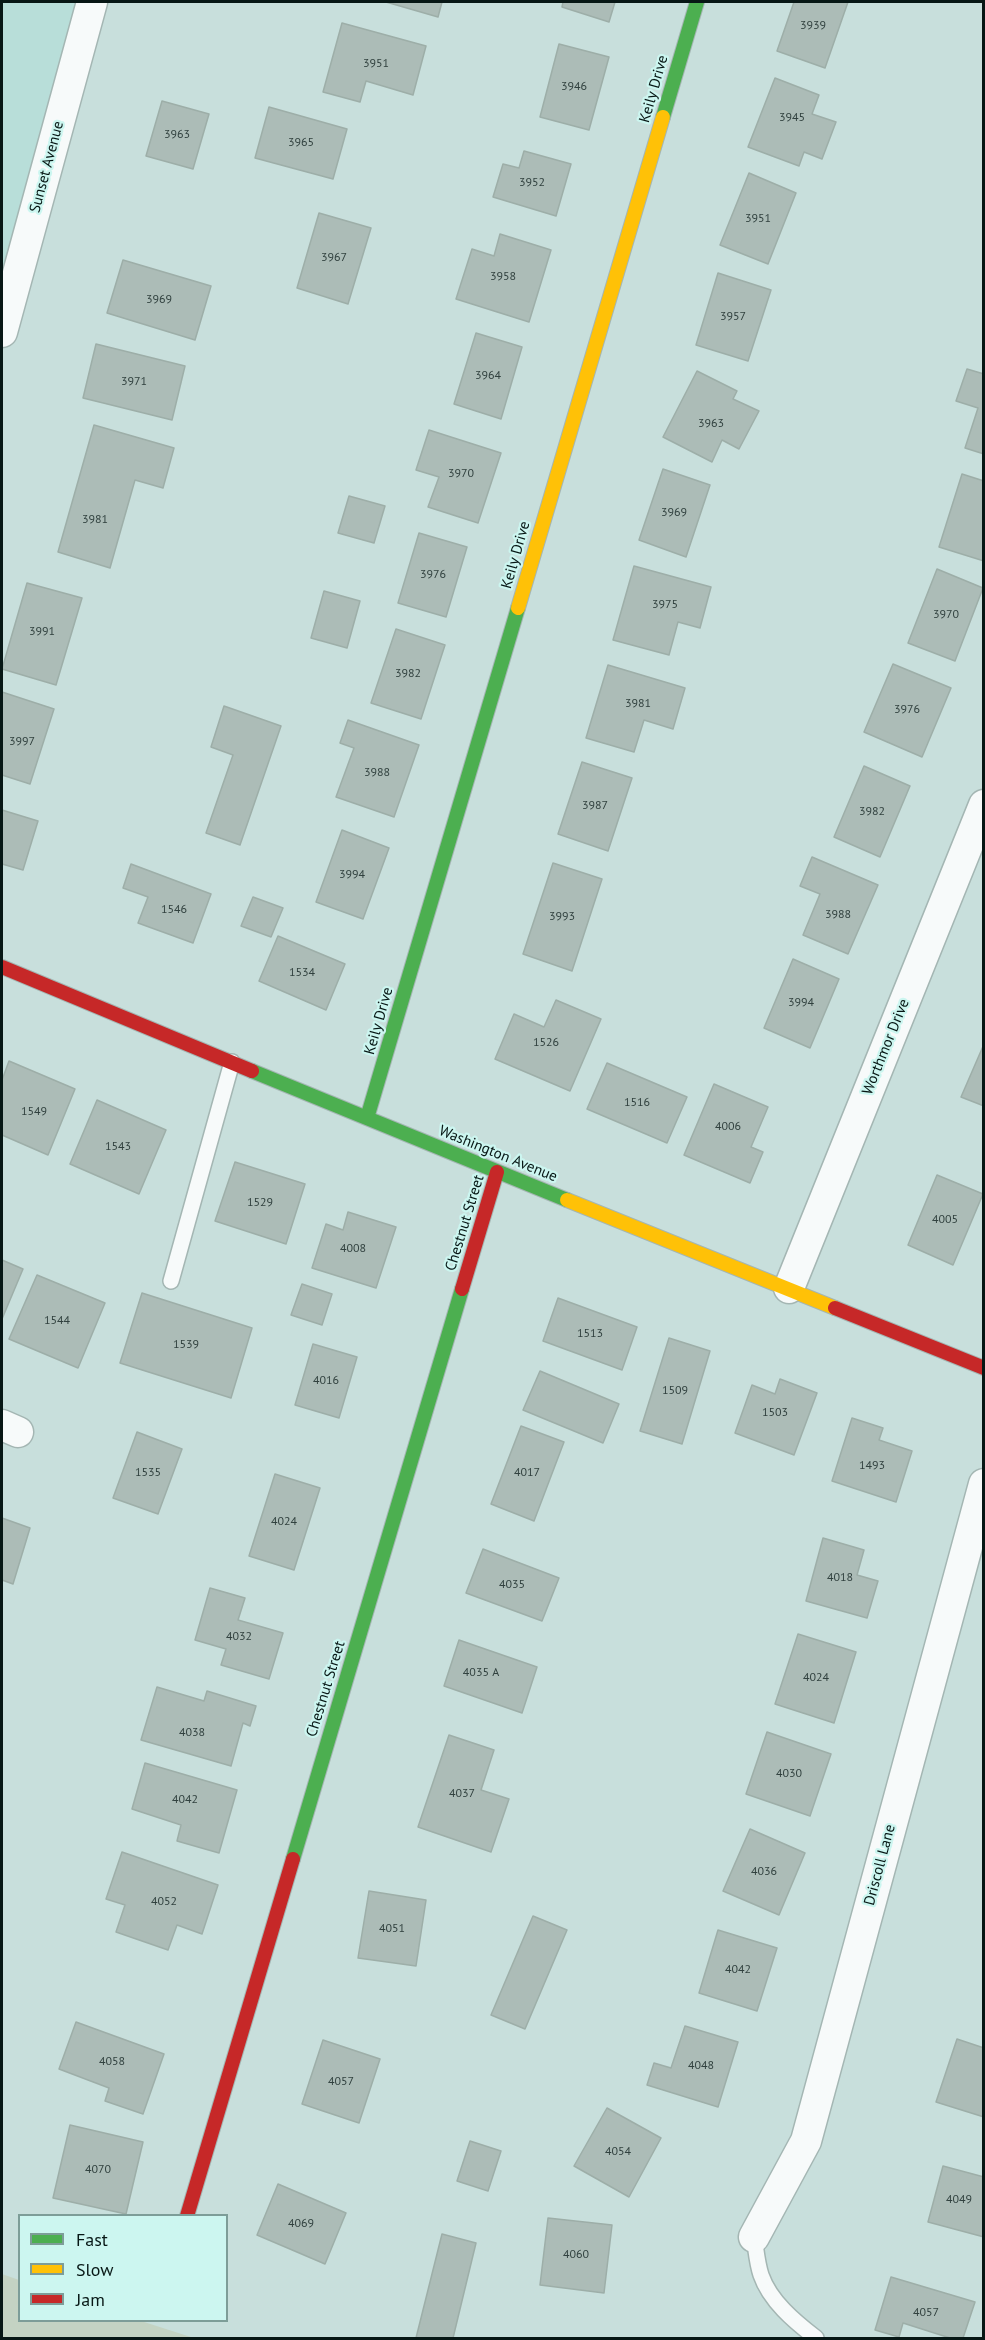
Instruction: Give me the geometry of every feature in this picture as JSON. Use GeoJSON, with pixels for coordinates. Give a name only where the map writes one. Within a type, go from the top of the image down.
{"type":"FeatureCollection","features":[{"type":"Feature","properties":{"kind":"street","name":"Sunset Avenue"},"geometry":{"type":"LineString","coordinates":[[2,332],[93,2]]}},
{"type":"Feature","properties":{"kind":"street","name":"Keily Drive"},"geometry":{"type":"LineString","coordinates":[[367,1118],[697,2]]}},
{"type":"Feature","properties":{"kind":"street","name":"Worthmor Drive"},"geometry":{"type":"LineString","coordinates":[[789,1288],[984,806]]}},
{"type":"Feature","properties":{"kind":"street","name":"Washington Avenue"},"geometry":{"type":"LineString","coordinates":[[2,967],[497,1172],[984,1368]]}},
{"type":"Feature","properties":{"kind":"street","name":"Chestnut Street"},"geometry":{"type":"LineString","coordinates":[[189,2214],[497,1172]]}},
{"type":"Feature","properties":{"kind":"street","name":"Driscoll Lane"},"geometry":{"type":"LineString","coordinates":[[754,2237],[806,2141],[984,1484]]}},
{"type":"Feature","properties":{"kind":"lane"},"geometry":{"type":"LineString","coordinates":[[171,1281],[231,1062]]}},
{"type":"Feature","properties":{"kind":"lane"},"geometry":{"type":"LineString","coordinates":[[754,2237],[761,2273],[768,2291],[797,2324],[816,2338]]}},
{"type":"Feature","properties":{"kind":"shaded area"},"geometry":{"type":"Polygon","coordinates":[[[2,2],[79,2],[2,280],[2,2]]]}},
{"type":"Feature","properties":{"kind":"green space"},"geometry":{"type":"Polygon","coordinates":[[[2,2274],[18,2280],[18,2322],[144,2322],[194,2338],[2,2338],[2,2274]]]}},
{"type":"Feature","properties":{"kind":"building"},"geometry":{"type":"Polygon","coordinates":[[[386,2],[442,2],[438,17],[386,2]]]}},
{"type":"Feature","properties":{"kind":"building"},"geometry":{"type":"Polygon","coordinates":[[[563,2],[615,2],[609,22],[562,7],[563,2]]]}},
{"type":"Feature","properties":{"kind":"building"},"geometry":{"type":"Polygon","coordinates":[[[794,2],[848,2],[825,68],[777,51],[794,2]]]}},
{"type":"Feature","properties":{"kind":"building"},"geometry":{"type":"Polygon","coordinates":[[[342,23],[426,46],[413,95],[366,81],[360,102],[323,92],[342,23]]]}},
{"type":"Feature","properties":{"kind":"building"},"geometry":{"type":"Polygon","coordinates":[[[559,44],[609,57],[589,130],[540,117],[559,44]]]}},
{"type":"Feature","properties":{"kind":"building"},"geometry":{"type":"Polygon","coordinates":[[[775,78],[819,95],[812,114],[836,122],[822,159],[804,152],[799,166],[748,147],[775,78]]]}},
{"type":"Feature","properties":{"kind":"building"},"geometry":{"type":"Polygon","coordinates":[[[162,101],[209,114],[193,169],[146,156],[162,101]]]}},
{"type":"Feature","properties":{"kind":"building"},"geometry":{"type":"Polygon","coordinates":[[[269,107],[347,129],[333,179],[255,158],[269,107]]]}},
{"type":"Feature","properties":{"kind":"building"},"geometry":{"type":"Polygon","coordinates":[[[524,151],[571,164],[556,216],[493,197],[503,164],[519,168],[524,151]]]}},
{"type":"Feature","properties":{"kind":"building"},"geometry":{"type":"Polygon","coordinates":[[[749,173],[796,193],[768,264],[720,245],[749,173]]]}},
{"type":"Feature","properties":{"kind":"building"},"geometry":{"type":"Polygon","coordinates":[[[319,213],[371,228],[348,304],[297,288],[319,213]]]}},
{"type":"Feature","properties":{"kind":"building"},"geometry":{"type":"Polygon","coordinates":[[[500,234],[551,250],[529,322],[456,299],[472,249],[494,256],[500,234]]]}},
{"type":"Feature","properties":{"kind":"building"},"geometry":{"type":"Polygon","coordinates":[[[123,260],[211,286],[195,340],[107,313],[123,260]]]}},
{"type":"Feature","properties":{"kind":"building"},"geometry":{"type":"Polygon","coordinates":[[[718,273],[771,290],[748,361],[696,345],[718,273]]]}},
{"type":"Feature","properties":{"kind":"building"},"geometry":{"type":"Polygon","coordinates":[[[476,333],[522,347],[501,419],[454,404],[476,333]]]}},
{"type":"Feature","properties":{"kind":"building"},"geometry":{"type":"Polygon","coordinates":[[[96,344],[185,366],[172,420],[83,398],[96,344]]]}},
{"type":"Feature","properties":{"kind":"building"},"geometry":{"type":"Polygon","coordinates":[[[967,369],[984,374],[984,454],[965,448],[978,408],[956,401],[967,369]]]}},
{"type":"Feature","properties":{"kind":"building"},"geometry":{"type":"Polygon","coordinates":[[[697,371],[737,391],[733,399],[759,411],[739,449],[722,440],[712,462],[663,437],[697,371]]]}},
{"type":"Feature","properties":{"kind":"building"},"geometry":{"type":"Polygon","coordinates":[[[94,425],[174,448],[163,488],[135,480],[110,568],[58,552],[94,425]]]}},
{"type":"Feature","properties":{"kind":"building"},"geometry":{"type":"Polygon","coordinates":[[[429,430],[501,453],[478,523],[428,507],[439,477],[416,470],[429,430]]]}},
{"type":"Feature","properties":{"kind":"building"},"geometry":{"type":"Polygon","coordinates":[[[663,469],[710,485],[686,557],[639,540],[663,469]]]}},
{"type":"Feature","properties":{"kind":"building"},"geometry":{"type":"Polygon","coordinates":[[[962,474],[984,481],[984,561],[939,547],[962,474]]]}},
{"type":"Feature","properties":{"kind":"building"},"geometry":{"type":"Polygon","coordinates":[[[349,496],[385,506],[374,543],[338,533],[349,496]]]}},
{"type":"Feature","properties":{"kind":"building"},"geometry":{"type":"Polygon","coordinates":[[[419,533],[467,547],[446,617],[398,603],[419,533]]]}},
{"type":"Feature","properties":{"kind":"building"},"geometry":{"type":"Polygon","coordinates":[[[634,566],[711,587],[700,628],[678,622],[669,655],[613,640],[634,566]]]}},
{"type":"Feature","properties":{"kind":"building"},"geometry":{"type":"Polygon","coordinates":[[[937,569],[983,588],[955,661],[908,643],[937,569]]]}},
{"type":"Feature","properties":{"kind":"building"},"geometry":{"type":"Polygon","coordinates":[[[27,583],[82,598],[56,685],[2,669],[27,583]]]}},
{"type":"Feature","properties":{"kind":"building"},"geometry":{"type":"Polygon","coordinates":[[[324,591],[360,601],[347,648],[311,638],[324,591]]]}},
{"type":"Feature","properties":{"kind":"building"},"geometry":{"type":"Polygon","coordinates":[[[396,629],[445,645],[421,719],[371,703],[396,629]]]}},
{"type":"Feature","properties":{"kind":"building"},"geometry":{"type":"Polygon","coordinates":[[[893,664],[951,688],[922,757],[864,732],[893,664]]]}},
{"type":"Feature","properties":{"kind":"building"},"geometry":{"type":"Polygon","coordinates":[[[608,665],[685,688],[673,729],[644,720],[634,752],[586,738],[608,665]]]}},
{"type":"Feature","properties":{"kind":"building"},"geometry":{"type":"Polygon","coordinates":[[[2,692],[54,709],[30,784],[2,775],[2,692]]]}},
{"type":"Feature","properties":{"kind":"building"},"geometry":{"type":"Polygon","coordinates":[[[224,706],[281,726],[240,845],[206,833],[233,755],[211,747],[224,706]]]}},
{"type":"Feature","properties":{"kind":"building"},"geometry":{"type":"Polygon","coordinates":[[[348,720],[419,745],[394,817],[336,797],[354,748],[340,743],[348,720]]]}},
{"type":"Feature","properties":{"kind":"building"},"geometry":{"type":"Polygon","coordinates":[[[582,762],[632,778],[608,851],[558,834],[582,762]]]}},
{"type":"Feature","properties":{"kind":"building"},"geometry":{"type":"Polygon","coordinates":[[[864,766],[910,786],[880,857],[834,837],[864,766]]]}},
{"type":"Feature","properties":{"kind":"building"},"geometry":{"type":"Polygon","coordinates":[[[2,810],[38,821],[23,870],[2,864],[2,810]]]}},
{"type":"Feature","properties":{"kind":"building"},"geometry":{"type":"Polygon","coordinates":[[[342,830],[389,848],[363,919],[316,902],[342,830]]]}},
{"type":"Feature","properties":{"kind":"building"},"geometry":{"type":"Polygon","coordinates":[[[812,857],[878,885],[848,954],[803,935],[820,894],[800,886],[812,857]]]}},
{"type":"Feature","properties":{"kind":"building"},"geometry":{"type":"Polygon","coordinates":[[[553,863],[602,879],[572,971],[523,954],[553,863]]]}},
{"type":"Feature","properties":{"kind":"building"},"geometry":{"type":"Polygon","coordinates":[[[131,864],[211,894],[193,943],[138,923],[148,897],[123,888],[131,864]]]}},
{"type":"Feature","properties":{"kind":"building"},"geometry":{"type":"Polygon","coordinates":[[[253,897],[283,908],[271,937],[241,926],[253,897]]]}},
{"type":"Feature","properties":{"kind":"building"},"geometry":{"type":"Polygon","coordinates":[[[278,936],[345,964],[326,1010],[259,981],[278,936]]]}},
{"type":"Feature","properties":{"kind":"building"},"geometry":{"type":"Polygon","coordinates":[[[793,959],[839,979],[810,1048],[764,1028],[793,959]]]}},
{"type":"Feature","properties":{"kind":"building"},"geometry":{"type":"Polygon","coordinates":[[[556,1000],[601,1019],[570,1091],[495,1059],[514,1014],[544,1027],[556,1000]]]}},
{"type":"Feature","properties":{"kind":"building"},"geometry":{"type":"Polygon","coordinates":[[[984,1044],[984,1106],[961,1097],[984,1044]]]}},
{"type":"Feature","properties":{"kind":"building"},"geometry":{"type":"Polygon","coordinates":[[[9,1061],[75,1089],[48,1155],[2,1135],[2,1080],[9,1061]]]}},
{"type":"Feature","properties":{"kind":"building"},"geometry":{"type":"Polygon","coordinates":[[[607,1063],[687,1097],[667,1143],[587,1109],[607,1063]]]}},
{"type":"Feature","properties":{"kind":"building"},"geometry":{"type":"Polygon","coordinates":[[[714,1084],[768,1107],[751,1147],[763,1152],[750,1183],[684,1155],[714,1084]]]}},
{"type":"Feature","properties":{"kind":"building"},"geometry":{"type":"Polygon","coordinates":[[[97,1100],[166,1130],[139,1194],[70,1164],[97,1100]]]}},
{"type":"Feature","properties":{"kind":"building"},"geometry":{"type":"Polygon","coordinates":[[[235,1162],[305,1184],[286,1244],[215,1221],[235,1162]]]}},
{"type":"Feature","properties":{"kind":"building"},"geometry":{"type":"Polygon","coordinates":[[[937,1175],[983,1194],[953,1265],[908,1245],[937,1175]]]}},
{"type":"Feature","properties":{"kind":"building"},"geometry":{"type":"Polygon","coordinates":[[[348,1212],[396,1227],[376,1288],[312,1268],[326,1224],[343,1230],[348,1212]]]}},
{"type":"Feature","properties":{"kind":"building"},"geometry":{"type":"Polygon","coordinates":[[[2,1260],[23,1269],[2,1319],[2,1260]]]}},
{"type":"Feature","properties":{"kind":"building"},"geometry":{"type":"Polygon","coordinates":[[[37,1275],[105,1303],[78,1368],[9,1339],[37,1275]]]}},
{"type":"Feature","properties":{"kind":"building"},"geometry":{"type":"Polygon","coordinates":[[[302,1284],[332,1294],[322,1325],[291,1315],[302,1284]]]}},
{"type":"Feature","properties":{"kind":"building"},"geometry":{"type":"Polygon","coordinates":[[[142,1293],[252,1328],[231,1398],[120,1363],[142,1293]]]}},
{"type":"Feature","properties":{"kind":"building"},"geometry":{"type":"Polygon","coordinates":[[[558,1298],[637,1327],[622,1370],[543,1341],[558,1298]]]}},
{"type":"Feature","properties":{"kind":"building"},"geometry":{"type":"Polygon","coordinates":[[[669,1338],[710,1351],[682,1444],[640,1431],[669,1338]]]}},
{"type":"Feature","properties":{"kind":"building"},"geometry":{"type":"Polygon","coordinates":[[[313,1344],[357,1357],[339,1418],[295,1405],[313,1344]]]}},
{"type":"Feature","properties":{"kind":"building"},"geometry":{"type":"Polygon","coordinates":[[[540,1371],[619,1404],[603,1443],[523,1410],[540,1371]]]}},
{"type":"Feature","properties":{"kind":"building"},"geometry":{"type":"Polygon","coordinates":[[[780,1379],[817,1393],[794,1455],[735,1433],[752,1385],[775,1394],[780,1379]]]}},
{"type":"Feature","properties":{"kind":"building"},"geometry":{"type":"Polygon","coordinates":[[[852,1418],[883,1428],[879,1440],[912,1451],[896,1502],[832,1481],[852,1418]]]}},
{"type":"Feature","properties":{"kind":"building"},"geometry":{"type":"Polygon","coordinates":[[[521,1426],[564,1442],[534,1521],[491,1504],[521,1426]]]}},
{"type":"Feature","properties":{"kind":"building"},"geometry":{"type":"Polygon","coordinates":[[[137,1432],[182,1449],[158,1514],[113,1498],[137,1432]]]}},
{"type":"Feature","properties":{"kind":"building"},"geometry":{"type":"Polygon","coordinates":[[[275,1474],[320,1488],[294,1570],[249,1556],[275,1474]]]}},
{"type":"Feature","properties":{"kind":"building"},"geometry":{"type":"Polygon","coordinates":[[[2,1518],[30,1528],[13,1584],[2,1580],[2,1518]]]}},
{"type":"Feature","properties":{"kind":"building"},"geometry":{"type":"Polygon","coordinates":[[[823,1538],[864,1550],[857,1575],[878,1581],[867,1618],[806,1601],[823,1538]]]}},
{"type":"Feature","properties":{"kind":"building"},"geometry":{"type":"Polygon","coordinates":[[[483,1549],[559,1578],[542,1621],[466,1593],[483,1549]]]}},
{"type":"Feature","properties":{"kind":"building"},"geometry":{"type":"Polygon","coordinates":[[[210,1588],[245,1598],[238,1620],[283,1633],[269,1679],[221,1665],[226,1649],[195,1640],[210,1588]]]}},
{"type":"Feature","properties":{"kind":"building"},"geometry":{"type":"Polygon","coordinates":[[[798,1634],[856,1652],[834,1723],[775,1704],[798,1634]]]}},
{"type":"Feature","properties":{"kind":"building"},"geometry":{"type":"Polygon","coordinates":[[[459,1640],[537,1667],[522,1713],[444,1686],[459,1640]]]}},
{"type":"Feature","properties":{"kind":"building"},"geometry":{"type":"Polygon","coordinates":[[[157,1687],[204,1701],[207,1691],[256,1706],[250,1726],[243,1723],[231,1766],[141,1740],[157,1687]]]}},
{"type":"Feature","properties":{"kind":"building"},"geometry":{"type":"Polygon","coordinates":[[[767,1732],[831,1754],[810,1816],[746,1794],[767,1732]]]}},
{"type":"Feature","properties":{"kind":"building"},"geometry":{"type":"Polygon","coordinates":[[[449,1735],[494,1750],[481,1790],[509,1799],[491,1852],[418,1827],[449,1735]]]}},
{"type":"Feature","properties":{"kind":"building"},"geometry":{"type":"Polygon","coordinates":[[[145,1763],[237,1790],[219,1853],[177,1841],[181,1825],[132,1809],[145,1763]]]}},
{"type":"Feature","properties":{"kind":"building"},"geometry":{"type":"Polygon","coordinates":[[[750,1829],[805,1853],[779,1915],[723,1891],[750,1829]]]}},
{"type":"Feature","properties":{"kind":"building"},"geometry":{"type":"Polygon","coordinates":[[[122,1852],[218,1885],[202,1934],[177,1925],[168,1950],[116,1932],[125,1905],[106,1899],[122,1852]]]}},
{"type":"Feature","properties":{"kind":"building"},"geometry":{"type":"Polygon","coordinates":[[[369,1891],[426,1900],[416,1966],[358,1958],[369,1891]]]}},
{"type":"Feature","properties":{"kind":"building"},"geometry":{"type":"Polygon","coordinates":[[[533,1916],[567,1930],[525,2029],[491,2015],[533,1916]]]}},
{"type":"Feature","properties":{"kind":"building"},"geometry":{"type":"Polygon","coordinates":[[[718,1930],[777,1948],[757,2011],[699,1993],[718,1930]]]}},
{"type":"Feature","properties":{"kind":"building"},"geometry":{"type":"Polygon","coordinates":[[[76,2022],[164,2054],[143,2114],[105,2101],[109,2088],[59,2069],[76,2022]]]}},
{"type":"Feature","properties":{"kind":"building"},"geometry":{"type":"Polygon","coordinates":[[[685,2026],[738,2042],[718,2107],[647,2085],[654,2063],[671,2068],[685,2026]]]}},
{"type":"Feature","properties":{"kind":"building"},"geometry":{"type":"Polygon","coordinates":[[[957,2039],[984,2048],[984,2117],[936,2102],[957,2039]]]}},
{"type":"Feature","properties":{"kind":"building"},"geometry":{"type":"Polygon","coordinates":[[[323,2040],[380,2059],[359,2123],[302,2104],[323,2040]]]}},
{"type":"Feature","properties":{"kind":"building"},"geometry":{"type":"Polygon","coordinates":[[[607,2108],[661,2138],[629,2197],[574,2166],[607,2108]]]}},
{"type":"Feature","properties":{"kind":"building"},"geometry":{"type":"Polygon","coordinates":[[[70,2125],[143,2142],[126,2214],[53,2198],[70,2125]]]}},
{"type":"Feature","properties":{"kind":"building"},"geometry":{"type":"Polygon","coordinates":[[[470,2141],[501,2151],[488,2191],[457,2181],[470,2141]]]}},
{"type":"Feature","properties":{"kind":"building"},"geometry":{"type":"Polygon","coordinates":[[[943,2166],[984,2177],[984,2237],[928,2222],[943,2166]]]}},
{"type":"Feature","properties":{"kind":"building"},"geometry":{"type":"Polygon","coordinates":[[[278,2184],[346,2213],[325,2264],[257,2235],[278,2184]]]}},
{"type":"Feature","properties":{"kind":"building"},"geometry":{"type":"Polygon","coordinates":[[[548,2218],[612,2225],[604,2293],[540,2285],[548,2218]]]}},
{"type":"Feature","properties":{"kind":"building"},"geometry":{"type":"Polygon","coordinates":[[[442,2234],[476,2243],[453,2338],[416,2338],[442,2234]]]}},
{"type":"Feature","properties":{"kind":"building"},"geometry":{"type":"Polygon","coordinates":[[[891,2277],[975,2302],[963,2338],[950,2338],[903,2323],[899,2337],[875,2330],[891,2277]]]}},
{"type":"Feature","properties":{"kind":"traffic: fast"},"geometry":{"type":"LineString","coordinates":[[663,117],[697,2]]}},
{"type":"Feature","properties":{"kind":"traffic: fast"},"geometry":{"type":"LineString","coordinates":[[367,1118],[518,608]]}},
{"type":"Feature","properties":{"kind":"traffic: fast"},"geometry":{"type":"LineString","coordinates":[[252,1071],[567,1200]]}},
{"type":"Feature","properties":{"kind":"traffic: fast"},"geometry":{"type":"LineString","coordinates":[[293,1859],[462,1289]]}},
{"type":"Feature","properties":{"kind":"traffic: slow"},"geometry":{"type":"LineString","coordinates":[[518,608],[663,117]]}},
{"type":"Feature","properties":{"kind":"traffic: slow"},"geometry":{"type":"LineString","coordinates":[[567,1200],[835,1308]]}},
{"type":"Feature","properties":{"kind":"traffic: jam"},"geometry":{"type":"LineString","coordinates":[[2,967],[252,1071]]}},
{"type":"Feature","properties":{"kind":"traffic: jam"},"geometry":{"type":"LineString","coordinates":[[462,1289],[497,1172]]}},
{"type":"Feature","properties":{"kind":"traffic: jam"},"geometry":{"type":"LineString","coordinates":[[835,1308],[984,1368]]}},
{"type":"Feature","properties":{"kind":"traffic: jam"},"geometry":{"type":"LineString","coordinates":[[188,2214],[293,1859]]}}]}
